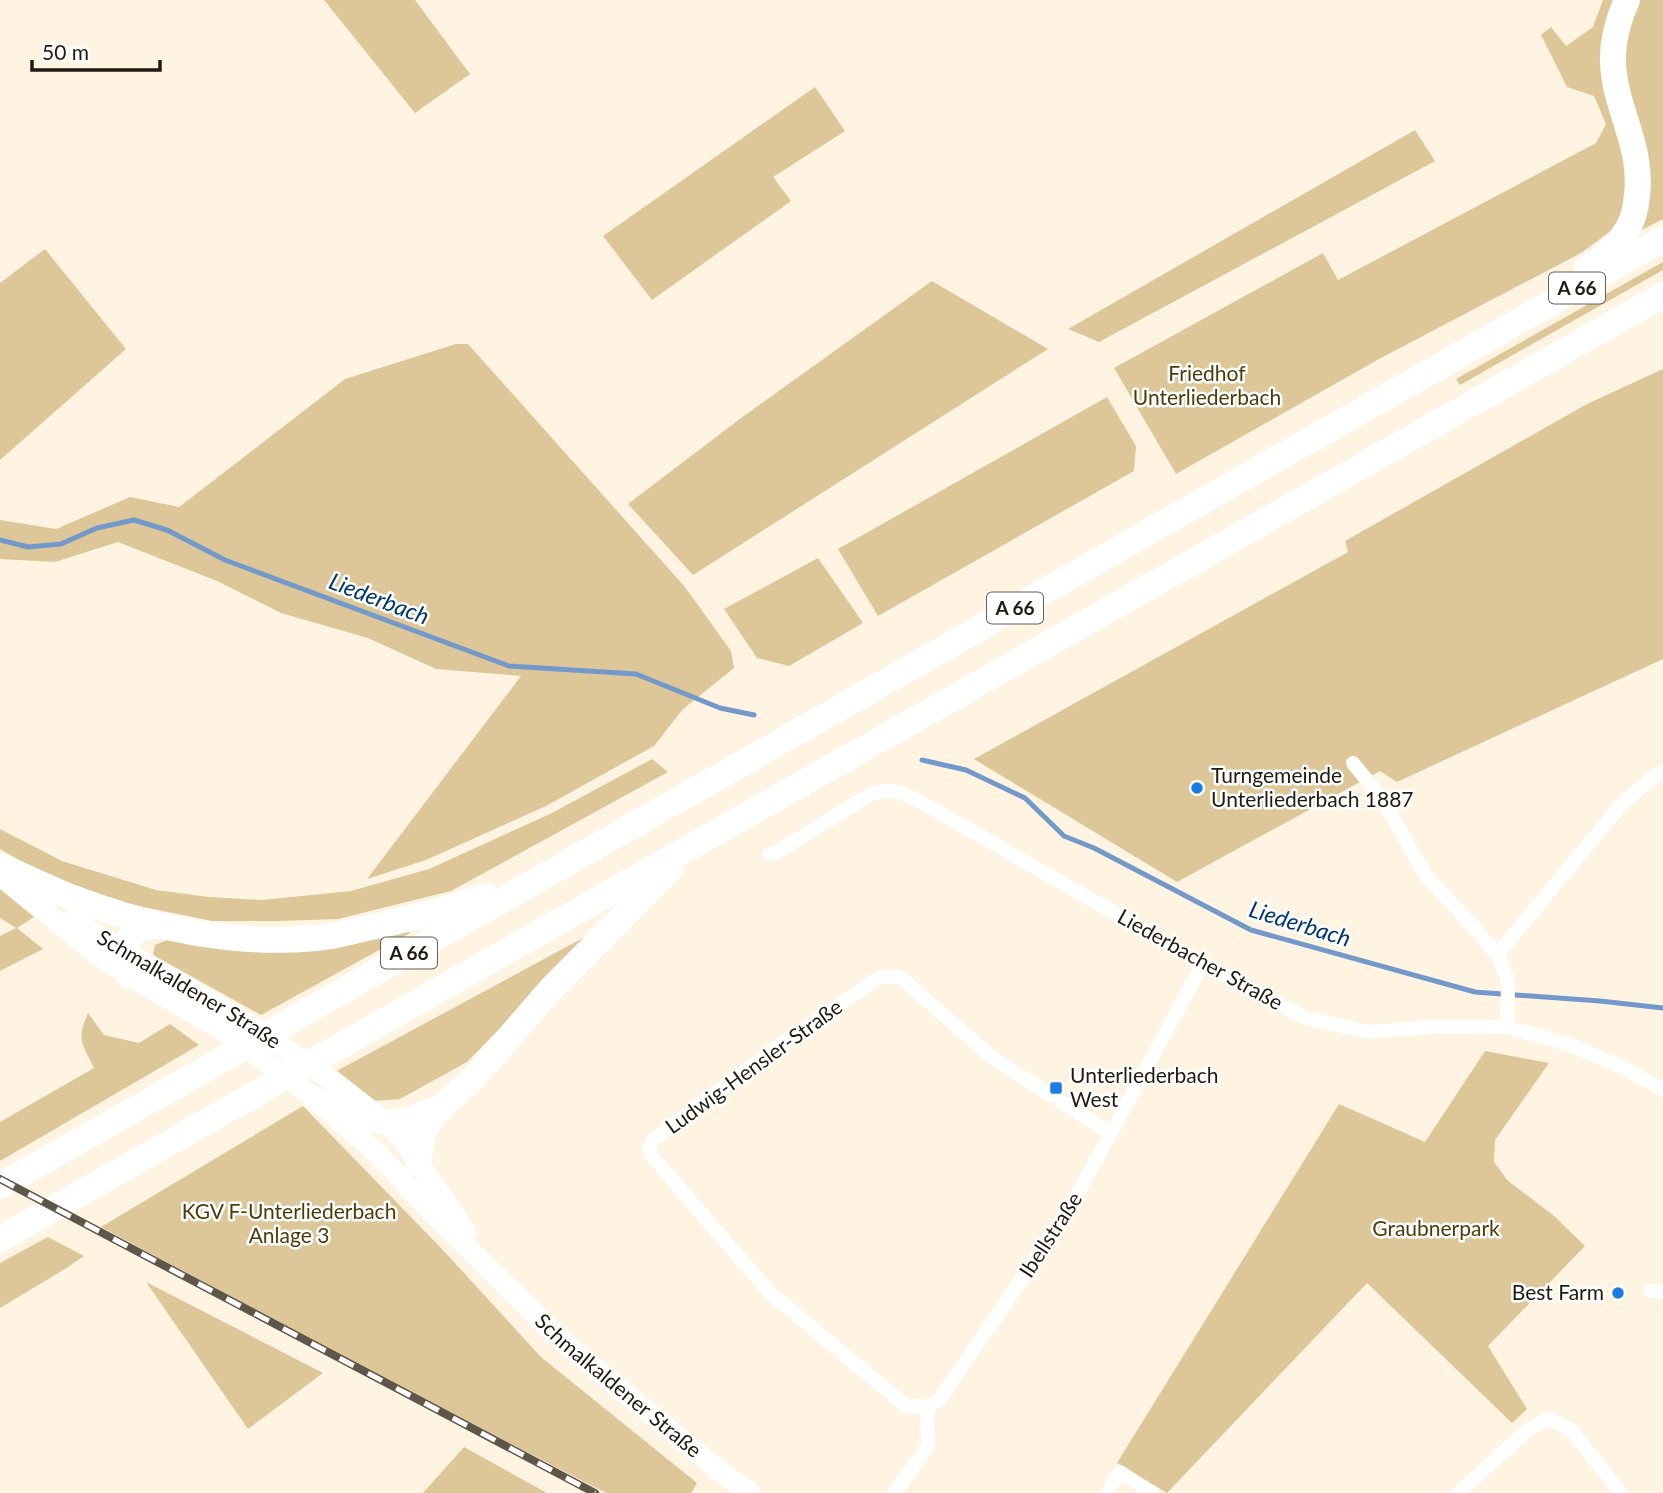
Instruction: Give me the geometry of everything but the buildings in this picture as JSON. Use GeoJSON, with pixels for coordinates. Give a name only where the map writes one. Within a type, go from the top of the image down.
{"type":"FeatureCollection","features":[{"type":"Feature","properties":{"kind":"highway","name":"A 66"},"geometry":{"type":"LineString","coordinates":[[1492,337],[1603,256],[1618,243],[1630,225],[1638,186],[1636,155],[1615,81],[1613,63],[1619,16],[1627,0]]}},
{"type":"Feature","properties":{"kind":"highway","name":"A 66"},"geometry":{"type":"LineString","coordinates":[[0,1186],[1663,239]]}},
{"type":"Feature","properties":{"kind":"highway","name":"A 66"},"geometry":{"type":"LineString","coordinates":[[10,1233],[1663,295]]}},
{"type":"Feature","properties":{"kind":"highway"},"geometry":{"type":"LineString","coordinates":[[1634,312],[1663,301]]}},
{"type":"Feature","properties":{"kind":"highway"},"geometry":{"type":"LineString","coordinates":[[418,1163],[425,1128],[440,1108],[472,1079],[552,988],[694,845]]}},
{"type":"Feature","properties":{"kind":"highway"},"geometry":{"type":"LineString","coordinates":[[3,874],[73,898],[198,934],[283,940],[317,938],[440,912],[538,880]]}},
{"type":"Feature","properties":{"kind":"highway"},"geometry":{"type":"LineString","coordinates":[[126,963],[127,942],[136,930],[152,925],[166,926]]}},
{"type":"Feature","properties":{"kind":"highway"},"geometry":{"type":"LineString","coordinates":[[317,1100],[362,1118],[386,1122],[405,1121],[440,1108]]}},
{"type":"Feature","properties":{"kind":"main road","name":"Schmalkaldener Straße"},"geometry":{"type":"LineString","coordinates":[[3,874],[126,963],[176,1003],[226,1032],[317,1100],[379,1155],[433,1213],[561,1340],[722,1474],[750,1493]]}},
{"type":"Feature","properties":{"kind":"main road","name":"Schmalkaldener Straße"},"geometry":{"type":"LineString","coordinates":[[126,963],[246,1022],[333,1081],[386,1122],[405,1143],[492,1271]]}},
{"type":"Feature","properties":{"kind":"street"},"geometry":{"type":"LineString","coordinates":[[1353,762],[1383,800],[1426,876],[1497,955],[1507,977],[1507,1027]]}},
{"type":"Feature","properties":{"kind":"street"},"geometry":{"type":"LineString","coordinates":[[1497,955],[1620,806],[1652,778],[1663,772]]}},
{"type":"Feature","properties":{"kind":"street","name":"Liederbacher Straße"},"geometry":{"type":"LineString","coordinates":[[768,854],[777,852],[871,794],[894,790],[923,803],[1203,964],[1306,1018],[1368,1032],[1430,1027],[1507,1027],[1568,1044],[1626,1069],[1663,1090]]}},
{"type":"Feature","properties":{"kind":"street","name":"Ibellstraße"},"geometry":{"type":"LineString","coordinates":[[927,1407],[940,1399],[1023,1280],[1078,1193],[1203,964]]}},
{"type":"Feature","properties":{"kind":"street","name":"Ludwig-Hensler-Straße"},"geometry":{"type":"LineString","coordinates":[[927,1407],[906,1406],[768,1292],[650,1156],[649,1147],[654,1140],[764,1055],[881,976],[900,977],[993,1059],[1110,1133]]}},
{"type":"Feature","properties":{"kind":"street"},"geometry":{"type":"LineString","coordinates":[[894,1493],[928,1446],[927,1407]]}},
{"type":"Feature","properties":{"kind":"street"},"geometry":{"type":"LineString","coordinates":[[1458,1493],[1529,1429],[1549,1418],[1571,1430],[1621,1493]]}},
{"type":"Feature","properties":{"kind":"street"},"geometry":{"type":"LineString","coordinates":[[1107,1493],[1120,1472],[1152,1493]]}},
{"type":"Feature","properties":{"kind":"green space"},"geometry":{"type":"Polygon","coordinates":[[[324,0],[415,0],[470,74],[415,113],[324,0]]]}},
{"type":"Feature","properties":{"kind":"green space","name":"Friedhof Unterliederbach"},"geometry":{"type":"Polygon","coordinates":[[[1603,0],[1618,0],[1631,195],[1615,228],[1581,253],[1379,359],[1176,474],[1114,368],[1323,253],[1338,280],[1596,143],[1606,124],[1594,96],[1567,87],[1541,35],[1551,27],[1566,46],[1593,27],[1603,0]]]}},
{"type":"Feature","properties":{"kind":"green space"},"geometry":{"type":"Polygon","coordinates":[[[1638,0],[1663,0],[1663,219],[1634,234],[1627,91],[1622,51],[1638,0]]]}},
{"type":"Feature","properties":{"kind":"green space"},"geometry":{"type":"Polygon","coordinates":[[[815,87],[845,131],[773,177],[791,201],[652,300],[603,236],[815,87]]]}},
{"type":"Feature","properties":{"kind":"green space"},"geometry":{"type":"Polygon","coordinates":[[[1415,130],[1435,161],[1099,342],[1068,329],[1415,130]]]}},
{"type":"Feature","properties":{"kind":"green space"},"geometry":{"type":"Polygon","coordinates":[[[45,249],[126,349],[0,460],[0,283],[45,249]]]}},
{"type":"Feature","properties":{"kind":"green space"},"geometry":{"type":"Polygon","coordinates":[[[1663,262],[1663,270],[1460,385],[1456,379],[1663,262]]]}},
{"type":"Feature","properties":{"kind":"green space"},"geometry":{"type":"Polygon","coordinates":[[[932,281],[1048,349],[693,575],[628,504],[741,418],[932,281]]]}},
{"type":"Feature","properties":{"kind":"green space"},"geometry":{"type":"Polygon","coordinates":[[[456,344],[468,344],[685,587],[731,651],[734,668],[683,709],[654,746],[546,806],[426,860],[367,879],[521,676],[436,669],[368,638],[281,613],[217,581],[118,542],[55,562],[0,559],[0,520],[56,529],[130,497],[179,507],[345,379],[456,344]]]}},
{"type":"Feature","properties":{"kind":"green space"},"geometry":{"type":"Polygon","coordinates":[[[1663,369],[1663,659],[1397,782],[1380,771],[1177,882],[974,759],[1348,552],[1345,541],[1587,404],[1663,369]]]}},
{"type":"Feature","properties":{"kind":"green space"},"geometry":{"type":"Polygon","coordinates":[[[1107,397],[1136,446],[1134,471],[878,616],[838,549],[1107,397]]]}},
{"type":"Feature","properties":{"kind":"green space"},"geometry":{"type":"Polygon","coordinates":[[[818,558],[863,623],[789,666],[757,658],[724,609],[818,558]]]}},
{"type":"Feature","properties":{"kind":"green space"},"geometry":{"type":"Polygon","coordinates":[[[652,759],[668,772],[451,891],[338,919],[212,921],[114,901],[36,870],[0,849],[0,829],[62,861],[156,890],[209,897],[262,900],[351,891],[429,869],[550,814],[652,759]]]}},
{"type":"Feature","properties":{"kind":"green space"},"geometry":{"type":"Polygon","coordinates":[[[0,889],[34,917],[17,928],[43,949],[0,971],[0,936],[16,928],[0,918],[0,889]]]}},
{"type":"Feature","properties":{"kind":"green space"},"geometry":{"type":"Polygon","coordinates":[[[408,929],[410,933],[261,1015],[153,955],[155,945],[167,940],[408,929]]]}},
{"type":"Feature","properties":{"kind":"green space"},"geometry":{"type":"Polygon","coordinates":[[[594,932],[467,1062],[400,1099],[372,1101],[333,1073],[594,932]]]}},
{"type":"Feature","properties":{"kind":"green space"},"geometry":{"type":"Polygon","coordinates":[[[88,1013],[104,1035],[139,1043],[170,1024],[199,1045],[0,1161],[0,1122],[94,1068],[81,1036],[88,1013]]]}},
{"type":"Feature","properties":{"kind":"green space","name":"Graubnerpark"},"geometry":{"type":"Polygon","coordinates":[[[1485,1051],[1549,1063],[1495,1140],[1494,1162],[1508,1181],[1553,1215],[1585,1246],[1488,1346],[1527,1409],[1512,1423],[1367,1283],[1167,1493],[1117,1463],[1339,1104],[1425,1142],[1485,1051]]]}},
{"type":"Feature","properties":{"kind":"green space","name":"KGV F-Unterliederbach Anlage 3"},"geometry":{"type":"Polygon","coordinates":[[[303,1106],[442,1249],[541,1357],[697,1483],[691,1493],[606,1493],[101,1227],[303,1106]]]}},
{"type":"Feature","properties":{"kind":"green space"},"geometry":{"type":"Polygon","coordinates":[[[48,1237],[84,1256],[0,1308],[0,1263],[48,1237]]]}},
{"type":"Feature","properties":{"kind":"green space","name":"KGV F-Unterliederbach Anlage 3"},"geometry":{"type":"Polygon","coordinates":[[[146,1282],[323,1373],[248,1429],[146,1282]]]}},
{"type":"Feature","properties":{"kind":"green space"},"geometry":{"type":"Polygon","coordinates":[[[464,1447],[547,1493],[423,1493],[464,1447]]]}},
{"type":"Feature","properties":{"kind":"waterway","name":"Liederbach"},"geometry":{"type":"LineString","coordinates":[[0,540],[28,547],[61,544],[97,528],[134,520],[167,530],[225,560],[509,666],[636,674],[720,708],[754,715]]}},
{"type":"Feature","properties":{"kind":"waterway","name":"Liederbach"},"geometry":{"type":"LineString","coordinates":[[922,760],[966,770],[1025,798],[1064,836],[1094,848],[1251,930],[1475,992],[1663,1008]]}},
{"type":"Feature","properties":{"kind":"railway"},"geometry":{"type":"LineString","coordinates":[[0,1179],[595,1493]]}},
{"type":"Feature","properties":{"kind":"place","name":"Turngemeinde Unterliederbach 1887"},"geometry":{"type":"Point","coordinates":[1197,788]}},
{"type":"Feature","properties":{"kind":"place","name":"Unterliederbach West"},"geometry":{"type":"Point","coordinates":[1056,1088]}},
{"type":"Feature","properties":{"kind":"place","name":"Best Farm"},"geometry":{"type":"Point","coordinates":[1618,1293]}}]}
